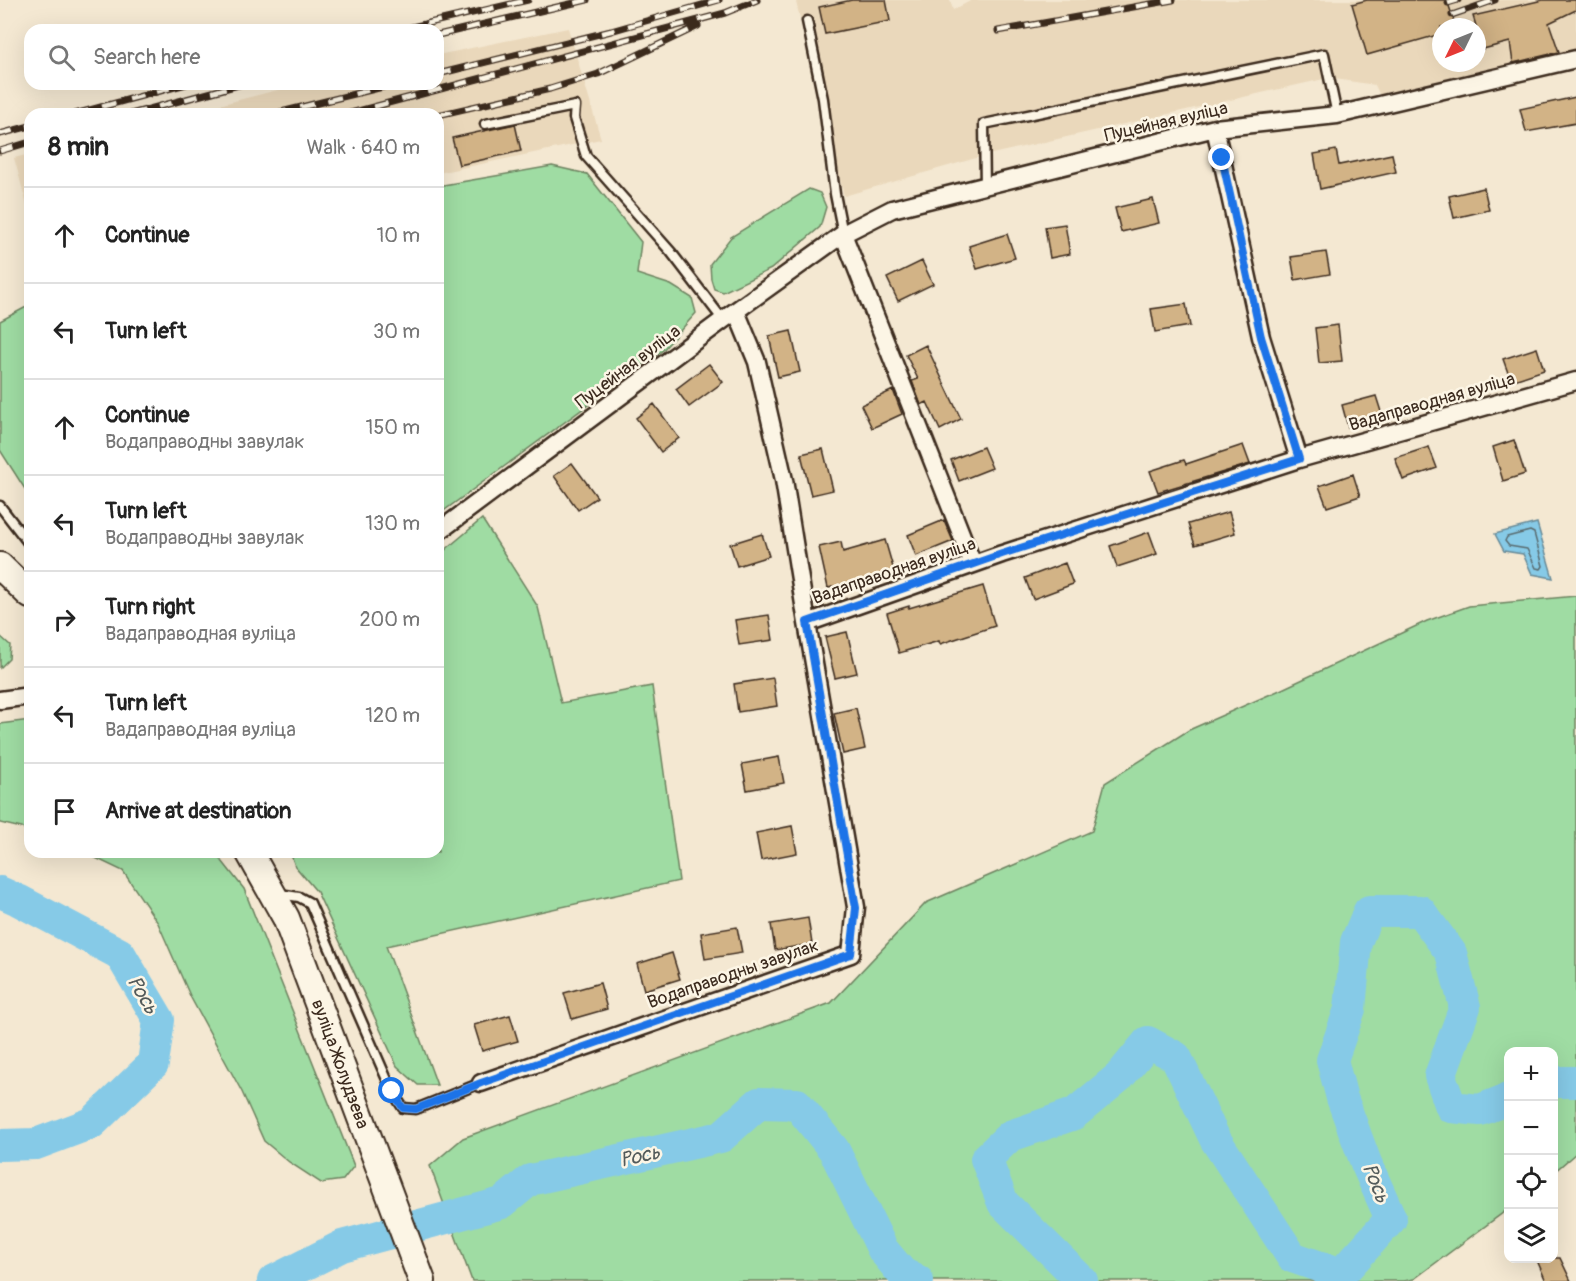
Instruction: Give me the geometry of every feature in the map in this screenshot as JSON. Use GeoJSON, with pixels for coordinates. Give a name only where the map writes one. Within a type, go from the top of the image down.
{"type":"FeatureCollection","features":[{"type":"Feature","properties":{"kind":"main road"},"geometry":{"type":"LineString","coordinates":[[0,566],[24,589]]}},
{"type":"Feature","properties":{"kind":"main road","name":"вуліца Жолудзева"},"geometry":{"type":"LineString","coordinates":[[252,858],[286,918],[422,1281]]}},
{"type":"Feature","properties":{"kind":"street","name":"Пуцейная вуліца"},"geometry":{"type":"LineString","coordinates":[[444,528],[843,234],[892,209],[1215,128],[1337,115],[1576,59]]}},
{"type":"Feature","properties":{"kind":"street"},"geometry":{"type":"LineString","coordinates":[[1215,128],[1261,337],[1299,459]]}},
{"type":"Feature","properties":{"kind":"street"},"geometry":{"type":"LineString","coordinates":[[843,234],[973,564]]}},
{"type":"Feature","properties":{"kind":"street","name":"Вадаправодная вуліца"},"geometry":{"type":"LineString","coordinates":[[730,316],[757,363],[781,469],[807,622],[973,564],[1299,459],[1576,381]]}},
{"type":"Feature","properties":{"kind":"street","name":"Водаправодны завулак"},"geometry":{"type":"LineString","coordinates":[[481,1083],[851,954],[856,908],[807,622]]}},
{"type":"Feature","properties":{"kind":"street"},"geometry":{"type":"LineString","coordinates":[[0,700],[24,697]]}},
{"type":"Feature","properties":{"kind":"lane"},"geometry":{"type":"LineString","coordinates":[[807,21],[823,99],[835,194],[843,234]]}},
{"type":"Feature","properties":{"kind":"lane"},"geometry":{"type":"LineString","coordinates":[[985,186],[984,124],[1324,54],[1337,115]]}},
{"type":"Feature","properties":{"kind":"lane"},"geometry":{"type":"LineString","coordinates":[[485,124],[574,106],[574,118],[586,156],[730,316]]}},
{"type":"Feature","properties":{"kind":"lane"},"geometry":{"type":"LineString","coordinates":[[0,506],[24,536]]}},
{"type":"Feature","properties":{"kind":"lane"},"geometry":{"type":"LineString","coordinates":[[272,893],[299,897],[310,903],[392,1091],[403,1108],[416,1109],[481,1083]]}},
{"type":"Feature","properties":{"kind":"shaded area"},"geometry":{"type":"Polygon","coordinates":[[[802,0],[950,0],[953,10],[972,0],[1576,0],[1576,50],[1486,71],[1486,18],[1432,18],[1432,72],[1482,72],[1381,98],[1375,85],[1328,78],[983,156],[844,196],[796,2],[802,0]]]}},
{"type":"Feature","properties":{"kind":"shaded area"},"geometry":{"type":"Polygon","coordinates":[[[568,28],[601,139],[444,172],[444,108],[207,108],[278,90],[444,90],[444,54],[568,28]]]}},
{"type":"Feature","properties":{"kind":"shaded area"},"geometry":{"type":"Polygon","coordinates":[[[24,156],[24,194],[14,158],[24,156]]]}},
{"type":"Feature","properties":{"kind":"green space"},"geometry":{"type":"Polygon","coordinates":[[[552,166],[587,174],[641,242],[637,274],[671,285],[692,298],[696,313],[663,350],[444,511],[444,185],[552,166]]]}},
{"type":"Feature","properties":{"kind":"green space"},"geometry":{"type":"Polygon","coordinates":[[[809,189],[820,193],[826,207],[820,227],[771,269],[723,292],[714,289],[710,264],[731,237],[809,189]]]}},
{"type":"Feature","properties":{"kind":"green space"},"geometry":{"type":"Polygon","coordinates":[[[24,308],[24,488],[0,450],[0,321],[24,308]]]}},
{"type":"Feature","properties":{"kind":"green space"},"geometry":{"type":"Polygon","coordinates":[[[482,519],[538,607],[561,703],[652,686],[679,881],[386,946],[437,1085],[418,1085],[397,1066],[317,892],[295,866],[292,858],[444,858],[444,551],[482,519]]]}},
{"type":"Feature","properties":{"kind":"green space"},"geometry":{"type":"Polygon","coordinates":[[[1576,596],[1576,1153],[1558,1169],[1558,1047],[1504,1047],[1504,1212],[1414,1279],[1404,1281],[472,1281],[430,1166],[463,1138],[831,1003],[926,903],[1092,831],[1105,783],[1189,730],[1427,621],[1469,606],[1576,596]]]}},
{"type":"Feature","properties":{"kind":"green space"},"geometry":{"type":"Polygon","coordinates":[[[0,636],[10,645],[9,659],[0,668],[0,636]]]}},
{"type":"Feature","properties":{"kind":"green space"},"geometry":{"type":"Polygon","coordinates":[[[24,721],[24,829],[0,823],[0,724],[24,721]]]}},
{"type":"Feature","properties":{"kind":"green space"},"geometry":{"type":"Polygon","coordinates":[[[96,858],[220,858],[244,889],[354,1166],[343,1180],[321,1183],[289,1162],[264,1141],[242,1092],[191,998],[158,923],[123,871],[96,858]]]}},
{"type":"Feature","properties":{"kind":"water"},"geometry":{"type":"Polygon","coordinates":[[[1537,523],[1553,578],[1532,574],[1523,554],[1504,551],[1495,534],[1537,523]]]}},
{"type":"Feature","properties":{"kind":"building"},"geometry":{"type":"Polygon","coordinates":[[[852,0],[886,0],[890,21],[825,34],[819,7],[852,0]]]}},
{"type":"Feature","properties":{"kind":"building"},"geometry":{"type":"Polygon","coordinates":[[[1367,0],[1447,0],[1453,18],[1432,18],[1432,37],[1367,55],[1352,4],[1367,0]]]}},
{"type":"Feature","properties":{"kind":"building"},"geometry":{"type":"Polygon","coordinates":[[[1543,0],[1576,0],[1576,10],[1549,23],[1559,52],[1513,63],[1510,42],[1486,48],[1486,18],[1474,18],[1473,16],[1543,0]]]}},
{"type":"Feature","properties":{"kind":"building"},"geometry":{"type":"Polygon","coordinates":[[[1576,97],[1576,123],[1526,132],[1520,109],[1576,97]]]}},
{"type":"Feature","properties":{"kind":"building"},"geometry":{"type":"Polygon","coordinates":[[[515,124],[521,151],[459,165],[452,138],[515,124]]]}},
{"type":"Feature","properties":{"kind":"building"},"geometry":{"type":"Polygon","coordinates":[[[1336,150],[1339,165],[1392,154],[1396,172],[1320,189],[1314,154],[1336,150]]]}},
{"type":"Feature","properties":{"kind":"building"},"geometry":{"type":"Polygon","coordinates":[[[1484,188],[1489,210],[1454,218],[1449,196],[1484,188]]]}},
{"type":"Feature","properties":{"kind":"building"},"geometry":{"type":"Polygon","coordinates":[[[1153,199],[1159,223],[1121,232],[1115,208],[1153,199]]]}},
{"type":"Feature","properties":{"kind":"building"},"geometry":{"type":"Polygon","coordinates":[[[1065,224],[1070,254],[1050,258],[1045,227],[1065,224]]]}},
{"type":"Feature","properties":{"kind":"building"},"geometry":{"type":"Polygon","coordinates":[[[1007,234],[1015,258],[977,269],[969,246],[1007,234]]]}},
{"type":"Feature","properties":{"kind":"building"},"geometry":{"type":"Polygon","coordinates":[[[1326,252],[1330,274],[1295,280],[1291,257],[1326,252]]]}},
{"type":"Feature","properties":{"kind":"building"},"geometry":{"type":"Polygon","coordinates":[[[922,261],[933,284],[898,301],[887,278],[922,261]]]}},
{"type":"Feature","properties":{"kind":"building"},"geometry":{"type":"Polygon","coordinates":[[[1186,304],[1190,326],[1155,332],[1151,309],[1186,304]]]}},
{"type":"Feature","properties":{"kind":"building"},"geometry":{"type":"Polygon","coordinates":[[[1338,325],[1342,361],[1319,363],[1315,328],[1338,325]]]}},
{"type":"Feature","properties":{"kind":"building"},"geometry":{"type":"Polygon","coordinates":[[[791,331],[800,372],[778,377],[769,336],[791,331]]]}},
{"type":"Feature","properties":{"kind":"building"},"geometry":{"type":"Polygon","coordinates":[[[926,345],[961,419],[940,430],[927,402],[921,405],[912,381],[918,379],[906,355],[926,345]]]}},
{"type":"Feature","properties":{"kind":"building"},"geometry":{"type":"Polygon","coordinates":[[[1537,348],[1544,370],[1511,381],[1503,359],[1537,348]]]}},
{"type":"Feature","properties":{"kind":"building"},"geometry":{"type":"Polygon","coordinates":[[[709,364],[723,382],[689,407],[676,389],[709,364]]]}},
{"type":"Feature","properties":{"kind":"building"},"geometry":{"type":"Polygon","coordinates":[[[893,390],[902,414],[872,428],[861,405],[893,390]]]}},
{"type":"Feature","properties":{"kind":"building"},"geometry":{"type":"Polygon","coordinates":[[[1376,396],[1383,418],[1348,427],[1342,405],[1376,396]]]}},
{"type":"Feature","properties":{"kind":"building"},"geometry":{"type":"Polygon","coordinates":[[[654,404],[679,438],[661,452],[636,418],[654,404]]]}},
{"type":"Feature","properties":{"kind":"building"},"geometry":{"type":"Polygon","coordinates":[[[1514,440],[1525,474],[1503,481],[1493,447],[1514,440]]]}},
{"type":"Feature","properties":{"kind":"building"},"geometry":{"type":"Polygon","coordinates":[[[1243,445],[1250,464],[1158,492],[1150,471],[1184,460],[1186,464],[1243,445]]]}},
{"type":"Feature","properties":{"kind":"building"},"geometry":{"type":"Polygon","coordinates":[[[983,447],[992,468],[959,481],[951,460],[983,447]]]}},
{"type":"Feature","properties":{"kind":"building"},"geometry":{"type":"Polygon","coordinates":[[[1429,447],[1437,468],[1403,480],[1395,458],[1429,447]]]}},
{"type":"Feature","properties":{"kind":"building"},"geometry":{"type":"Polygon","coordinates":[[[823,449],[833,490],[811,495],[801,454],[823,449]]]}},
{"type":"Feature","properties":{"kind":"building"},"geometry":{"type":"Polygon","coordinates":[[[572,463],[597,497],[578,510],[554,476],[572,463]]]}},
{"type":"Feature","properties":{"kind":"building"},"geometry":{"type":"Polygon","coordinates":[[[1353,474],[1360,496],[1327,507],[1319,486],[1353,474]]]}},
{"type":"Feature","properties":{"kind":"building"},"geometry":{"type":"Polygon","coordinates":[[[1229,512],[1235,533],[1195,545],[1188,524],[1229,512]]]}},
{"type":"Feature","properties":{"kind":"building"},"geometry":{"type":"Polygon","coordinates":[[[944,520],[953,541],[916,556],[908,535],[944,520]]]}},
{"type":"Feature","properties":{"kind":"building"},"geometry":{"type":"Polygon","coordinates":[[[1149,532],[1157,554],[1117,567],[1110,546],[1149,532]]]}},
{"type":"Feature","properties":{"kind":"building"},"geometry":{"type":"Polygon","coordinates":[[[762,534],[769,556],[737,566],[730,544],[762,534]]]}},
{"type":"Feature","properties":{"kind":"building"},"geometry":{"type":"Polygon","coordinates":[[[885,540],[894,571],[828,588],[819,547],[841,542],[843,552],[885,540]]]}},
{"type":"Feature","properties":{"kind":"building"},"geometry":{"type":"Polygon","coordinates":[[[1065,563],[1073,584],[1033,599],[1025,578],[1065,563]]]}},
{"type":"Feature","properties":{"kind":"building"},"geometry":{"type":"Polygon","coordinates":[[[983,586],[995,626],[940,644],[939,641],[899,653],[887,613],[983,586]]]}},
{"type":"Feature","properties":{"kind":"building"},"geometry":{"type":"Polygon","coordinates":[[[769,615],[773,640],[739,645],[735,620],[769,615]]]}},
{"type":"Feature","properties":{"kind":"building"},"geometry":{"type":"Polygon","coordinates":[[[847,632],[857,673],[835,678],[825,637],[847,632]]]}},
{"type":"Feature","properties":{"kind":"building"},"geometry":{"type":"Polygon","coordinates":[[[773,678],[777,706],[738,712],[734,684],[773,678]]]}},
{"type":"Feature","properties":{"kind":"building"},"geometry":{"type":"Polygon","coordinates":[[[856,708],[865,749],[843,754],[834,713],[856,708]]]}},
{"type":"Feature","properties":{"kind":"building"},"geometry":{"type":"Polygon","coordinates":[[[779,757],[784,783],[747,790],[742,764],[779,757]]]}},
{"type":"Feature","properties":{"kind":"building"},"geometry":{"type":"Polygon","coordinates":[[[792,826],[797,853],[761,860],[756,833],[792,826]]]}},
{"type":"Feature","properties":{"kind":"building"},"geometry":{"type":"Polygon","coordinates":[[[808,918],[812,944],[775,950],[771,924],[808,918]]]}},
{"type":"Feature","properties":{"kind":"building"},"geometry":{"type":"Polygon","coordinates":[[[737,927],[742,953],[705,959],[701,933],[737,927]]]}},
{"type":"Feature","properties":{"kind":"building"},"geometry":{"type":"Polygon","coordinates":[[[672,953],[680,979],[644,990],[637,964],[672,953]]]}},
{"type":"Feature","properties":{"kind":"building"},"geometry":{"type":"Polygon","coordinates":[[[600,983],[607,1009],[572,1019],[564,993],[600,983]]]}},
{"type":"Feature","properties":{"kind":"building"},"geometry":{"type":"Polygon","coordinates":[[[510,1015],[518,1041],[482,1051],[474,1025],[510,1015]]]}},
{"type":"Feature","properties":{"kind":"building"},"geometry":{"type":"Polygon","coordinates":[[[1558,1258],[1560,1258],[1571,1281],[1546,1281],[1538,1263],[1558,1263],[1558,1258]]]}},
{"type":"Feature","properties":{"kind":"waterway","name":"Рось"},"geometry":{"type":"LineString","coordinates":[[0,892],[120,954],[159,1020],[153,1064],[92,1123],[36,1144],[0,1145]]}},
{"type":"Feature","properties":{"kind":"waterway","name":"Рось"},"geometry":{"type":"LineString","coordinates":[[1082,1281],[1003,1203],[986,1159],[1010,1136],[1074,1114],[1120,1076],[1148,1042],[1176,1057],[1215,1139],[1292,1257],[1341,1274],[1391,1219],[1366,1163],[1342,1098],[1332,1060],[1350,1009],[1356,942],[1369,911],[1420,911],[1451,953],[1465,1007],[1440,1076],[1451,1107],[1480,1110],[1504,1101]]}},
{"type":"Feature","properties":{"kind":"waterway","name":"Рось"},"geometry":{"type":"LineString","coordinates":[[1558,1082],[1576,1082]]}},
{"type":"Feature","properties":{"kind":"waterway","name":"Рось"},"geometry":{"type":"LineString","coordinates":[[273,1281],[342,1246],[502,1203],[530,1180],[721,1137],[759,1103],[797,1104],[834,1150],[883,1250],[902,1273],[918,1281]]}},
{"type":"Feature","properties":{"kind":"railway"},"geometry":{"type":"LineString","coordinates":[[425,24],[528,0]]}},
{"type":"Feature","properties":{"kind":"railway"},"geometry":{"type":"LineString","coordinates":[[444,34],[587,0]]}},
{"type":"Feature","properties":{"kind":"railway"},"geometry":{"type":"LineString","coordinates":[[444,73],[611,31],[719,0]]}},
{"type":"Feature","properties":{"kind":"railway"},"geometry":{"type":"LineString","coordinates":[[444,88],[725,13],[757,0]]}},
{"type":"Feature","properties":{"kind":"railway"},"geometry":{"type":"LineString","coordinates":[[998,31],[1173,0]]}},
{"type":"Feature","properties":{"kind":"railway"},"geometry":{"type":"LineString","coordinates":[[1448,3],[1458,0]]}},
{"type":"Feature","properties":{"kind":"railway"},"geometry":{"type":"LineString","coordinates":[[1452,15],[1495,0]]}},
{"type":"Feature","properties":{"kind":"railway"},"geometry":{"type":"LineString","coordinates":[[444,114],[550,89],[598,74],[698,26]]}},
{"type":"Feature","properties":{"kind":"railway"},"geometry":{"type":"LineString","coordinates":[[97,108],[164,90]]}},
{"type":"Feature","properties":{"kind":"railway"},"geometry":{"type":"LineString","coordinates":[[153,108],[220,90]]}},
{"type":"Feature","properties":{"kind":"railway"},"geometry":{"type":"LineString","coordinates":[[297,108],[371,90]]}},
{"type":"Feature","properties":{"kind":"railway"},"geometry":{"type":"LineString","coordinates":[[369,108],[437,90]]}},
{"type":"Feature","properties":{"kind":"railway"},"geometry":{"type":"LineString","coordinates":[[0,134],[24,128]]}},
{"type":"Feature","properties":{"kind":"railway"},"geometry":{"type":"LineString","coordinates":[[0,151],[24,144]]}},
{"type":"Feature","properties":{"kind":"route"},"geometry":{"type":"LineString","coordinates":[[392,1091],[403,1108],[416,1109],[481,1083],[851,954],[856,908],[807,622],[1002,554],[1299,459],[1261,337],[1222,158]]}}]}
